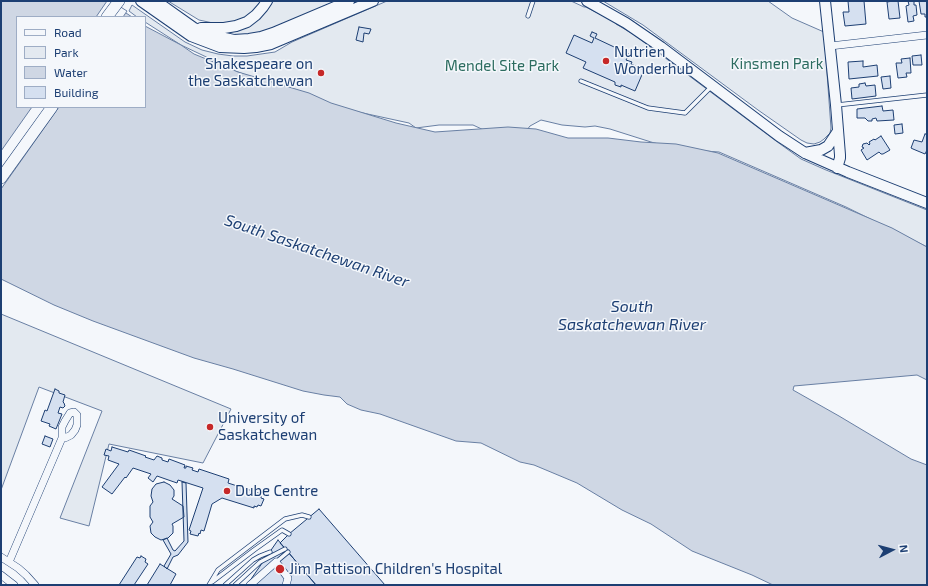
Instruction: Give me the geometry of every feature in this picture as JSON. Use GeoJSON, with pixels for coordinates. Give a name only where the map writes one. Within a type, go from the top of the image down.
{"type":"FeatureCollection","features":[{"type":"Feature","properties":{"kind":"main road"},"geometry":{"type":"LineString","coordinates":[[108,16],[119,1]]}},
{"type":"Feature","properties":{"kind":"main road"},"geometry":{"type":"LineString","coordinates":[[117,16],[127,1]]}},
{"type":"Feature","properties":{"kind":"main road"},"geometry":{"type":"LineString","coordinates":[[1,166],[42,108]]}},
{"type":"Feature","properties":{"kind":"main road"},"geometry":{"type":"LineString","coordinates":[[1,178],[51,108]]}},
{"type":"Feature","properties":{"kind":"street"},"geometry":{"type":"LineString","coordinates":[[141,1],[191,36],[220,47],[232,48],[256,48],[270,44],[374,1]]}},
{"type":"Feature","properties":{"kind":"street"},"geometry":{"type":"LineString","coordinates":[[156,1],[194,28],[206,34],[234,40],[261,37],[273,33],[349,1]]}},
{"type":"Feature","properties":{"kind":"street"},"geometry":{"type":"LineString","coordinates":[[194,28],[236,26],[247,22],[256,15],[267,1]]}},
{"type":"Feature","properties":{"kind":"street"},"geometry":{"type":"LineString","coordinates":[[587,1],[644,35],[713,85],[779,136],[805,153],[837,168],[927,204]]}},
{"type":"Feature","properties":{"kind":"street"},"geometry":{"type":"LineString","coordinates":[[825,1],[840,158],[837,168]]}},
{"type":"Feature","properties":{"kind":"street"},"geometry":{"type":"LineString","coordinates":[[830,46],[927,35]]}},
{"type":"Feature","properties":{"kind":"street"},"geometry":{"type":"LineString","coordinates":[[805,153],[821,150],[828,146],[838,131]]}},
{"type":"Feature","properties":{"kind":"street"},"geometry":{"type":"LineString","coordinates":[[9,562],[62,438]]}},
{"type":"Feature","properties":{"kind":"street"},"geometry":{"type":"LineString","coordinates":[[1,558],[26,574],[35,585]]}},
{"type":"Feature","properties":{"kind":"street"},"geometry":{"type":"LineString","coordinates":[[250,585],[276,562],[288,578],[286,585]]}},
{"type":"Feature","properties":{"kind":"street"},"geometry":{"type":"LineString","coordinates":[[1,575],[14,585]]}},
{"type":"Feature","properties":{"kind":"lane"},"geometry":{"type":"LineString","coordinates":[[528,16],[534,1]]}},
{"type":"Feature","properties":{"kind":"lane"},"geometry":{"type":"LineString","coordinates":[[581,81],[648,108],[685,113],[713,85]]}},
{"type":"Feature","properties":{"kind":"lane"},"geometry":{"type":"LineString","coordinates":[[836,105],[927,95]]}},
{"type":"Feature","properties":{"kind":"lane"},"geometry":{"type":"LineString","coordinates":[[209,585],[218,570],[285,519],[302,515],[309,517]]}},
{"type":"Feature","properties":{"kind":"lane"},"geometry":{"type":"LineString","coordinates":[[209,585],[282,530],[289,534]]}},
{"type":"Feature","properties":{"kind":"lane"},"geometry":{"type":"LineString","coordinates":[[235,585],[260,562],[284,549]]}},
{"type":"Feature","properties":{"kind":"lane"},"geometry":{"type":"LineString","coordinates":[[225,585],[253,560],[270,552]]}},
{"type":"Feature","properties":{"kind":"lane"},"geometry":{"type":"LineString","coordinates":[[276,562],[288,552]]}},
{"type":"Feature","properties":{"kind":"green space"},"geometry":{"type":"Polygon","coordinates":[[[168,1],[263,1],[247,17],[229,24],[199,20],[168,1]]]}},
{"type":"Feature","properties":{"kind":"green space"},"geometry":{"type":"Polygon","coordinates":[[[273,1],[337,1],[271,30],[258,34],[238,35],[221,32],[253,23],[262,16],[273,1]]]}},
{"type":"Feature","properties":{"kind":"green space","name":"Mendel Site Park"},"geometry":{"type":"Polygon","coordinates":[[[387,1],[571,1],[615,22],[633,34],[801,159],[927,210],[927,247],[846,207],[719,152],[676,149],[610,129],[595,126],[585,127],[562,125],[541,120],[530,126],[523,135],[486,131],[473,125],[439,125],[416,128],[409,123],[326,105],[238,72],[181,45],[146,23],[146,16],[136,16],[129,11],[132,5],[185,42],[202,50],[218,54],[247,56],[275,52],[292,42],[387,1]]]}},
{"type":"Feature","properties":{"kind":"green space","name":"Kinsmen Park"},"geometry":{"type":"Polygon","coordinates":[[[603,1],[768,1],[792,18],[824,32],[831,128],[830,133],[820,142],[814,144],[801,140],[643,25],[603,1]]]}},
{"type":"Feature","properties":{"kind":"green space"},"geometry":{"type":"Polygon","coordinates":[[[1,314],[231,409],[203,463],[109,444],[89,526],[60,518],[102,411],[39,387],[1,490],[1,314]]]}},
{"type":"Feature","properties":{"kind":"water","name":"South Saskatchewan River"},"geometry":{"type":"Polygon","coordinates":[[[1,1],[108,1],[130,16],[16,16],[16,108],[146,108],[146,27],[181,45],[194,54],[238,72],[309,93],[331,103],[396,123],[435,132],[508,127],[536,129],[568,138],[608,138],[676,144],[718,153],[892,228],[927,247],[927,380],[917,375],[794,386],[793,390],[911,459],[927,465],[927,585],[773,585],[692,551],[651,524],[622,510],[577,483],[534,465],[520,462],[481,443],[456,441],[380,414],[361,410],[347,404],[340,397],[303,391],[194,358],[93,321],[54,305],[1,279],[1,1]]]}},
{"type":"Feature","properties":{"kind":"pier"},"geometry":{"type":"Polygon","coordinates":[[[107,1],[111,1],[127,11],[124,16],[97,16],[107,1]]]}},
{"type":"Feature","properties":{"kind":"pier"},"geometry":{"type":"Polygon","coordinates":[[[31,108],[58,108],[1,189],[1,151],[31,108]]]}},
{"type":"Feature","properties":{"kind":"building"},"geometry":{"type":"Polygon","coordinates":[[[848,1],[864,1],[866,24],[845,26],[843,12],[849,12],[848,1]]]}},
{"type":"Feature","properties":{"kind":"building"},"geometry":{"type":"Polygon","coordinates":[[[898,1],[900,18],[889,19],[887,2],[898,1]]]}},
{"type":"Feature","properties":{"kind":"building"},"geometry":{"type":"Polygon","coordinates":[[[908,1],[914,1],[917,15],[913,16],[914,21],[908,22],[906,6],[909,5],[908,1]]]}},
{"type":"Feature","properties":{"kind":"building"},"geometry":{"type":"Polygon","coordinates":[[[919,1],[927,1],[927,17],[925,17],[925,14],[921,14],[919,1]]]}},
{"type":"Feature","properties":{"kind":"building"},"geometry":{"type":"Polygon","coordinates":[[[359,27],[371,29],[369,34],[364,33],[363,42],[356,40],[359,27]]]}},
{"type":"Feature","properties":{"kind":"building","name":"Nutrien Wonderhub"},"geometry":{"type":"Polygon","coordinates":[[[592,32],[597,34],[595,38],[629,54],[626,60],[644,70],[635,91],[621,85],[621,87],[615,85],[615,82],[583,68],[586,62],[566,53],[574,35],[592,43],[594,38],[590,36],[592,32]]]}},
{"type":"Feature","properties":{"kind":"building"},"geometry":{"type":"Polygon","coordinates":[[[921,55],[922,65],[913,65],[912,56],[921,55]]]}},
{"type":"Feature","properties":{"kind":"building"},"geometry":{"type":"Polygon","coordinates":[[[910,58],[911,73],[906,73],[907,77],[898,78],[896,63],[902,63],[901,59],[910,58]]]}},
{"type":"Feature","properties":{"kind":"building"},"geometry":{"type":"Polygon","coordinates":[[[863,61],[863,67],[877,65],[878,76],[849,79],[848,62],[863,61]]]}},
{"type":"Feature","properties":{"kind":"building"},"geometry":{"type":"Polygon","coordinates":[[[890,76],[891,88],[883,89],[881,77],[890,76]]]}},
{"type":"Feature","properties":{"kind":"building"},"geometry":{"type":"Polygon","coordinates":[[[865,83],[866,86],[875,85],[876,96],[852,99],[851,88],[859,87],[859,84],[865,83]]]}},
{"type":"Feature","properties":{"kind":"building"},"geometry":{"type":"Polygon","coordinates":[[[882,106],[883,111],[893,110],[894,120],[877,121],[876,118],[872,119],[872,121],[868,121],[865,118],[857,118],[857,109],[882,106]]]}},
{"type":"Feature","properties":{"kind":"building"},"geometry":{"type":"Polygon","coordinates":[[[902,124],[903,133],[895,134],[894,125],[902,124]]]}},
{"type":"Feature","properties":{"kind":"building"},"geometry":{"type":"Polygon","coordinates":[[[925,134],[927,134],[927,150],[925,154],[911,148],[914,140],[922,142],[925,134]]]}},
{"type":"Feature","properties":{"kind":"building"},"geometry":{"type":"Polygon","coordinates":[[[881,136],[890,150],[883,154],[879,152],[867,160],[861,150],[864,148],[862,147],[863,144],[867,143],[869,145],[869,142],[881,136]]]}},
{"type":"Feature","properties":{"kind":"building"},"geometry":{"type":"Polygon","coordinates":[[[55,389],[59,391],[59,393],[65,395],[63,402],[65,406],[63,408],[60,407],[58,413],[62,414],[56,429],[49,426],[50,424],[41,421],[45,410],[47,411],[55,389]]]}},
{"type":"Feature","properties":{"kind":"building"},"geometry":{"type":"Polygon","coordinates":[[[45,436],[53,439],[50,447],[42,444],[45,436]]]}},
{"type":"Feature","properties":{"kind":"building","name":"Dube Centre"},"geometry":{"type":"Polygon","coordinates":[[[112,447],[128,452],[129,450],[154,460],[157,456],[168,462],[169,459],[185,465],[184,468],[186,468],[186,466],[193,468],[192,470],[198,472],[199,469],[229,479],[228,483],[259,493],[258,495],[264,499],[261,506],[254,506],[254,508],[222,498],[212,504],[204,531],[201,530],[198,536],[190,534],[191,531],[189,530],[203,488],[178,480],[177,483],[157,476],[153,482],[148,478],[151,474],[133,468],[112,494],[102,487],[119,464],[108,460],[109,456],[104,455],[106,449],[111,451],[112,447]]]}},
{"type":"Feature","properties":{"kind":"building"},"geometry":{"type":"Polygon","coordinates":[[[164,482],[170,485],[174,490],[174,496],[172,499],[183,506],[184,517],[172,524],[173,533],[168,538],[161,540],[151,533],[150,526],[153,522],[150,517],[150,506],[153,502],[151,496],[152,489],[156,484],[164,482]]]}},
{"type":"Feature","properties":{"kind":"building"},"geometry":{"type":"Polygon","coordinates":[[[182,482],[186,483],[188,542],[178,555],[173,557],[167,569],[164,566],[171,554],[163,540],[167,538],[175,551],[184,541],[182,482]]]}},
{"type":"Feature","properties":{"kind":"building"},"geometry":{"type":"Polygon","coordinates":[[[319,509],[385,585],[316,585],[280,543],[319,509]]]}},
{"type":"Feature","properties":{"kind":"building","name":"Jim Pattison Children's Hospital"},"geometry":{"type":"Polygon","coordinates":[[[278,540],[288,552],[316,585],[247,585],[278,540]]]}},
{"type":"Feature","properties":{"kind":"building"},"geometry":{"type":"Polygon","coordinates":[[[141,556],[146,559],[145,562],[148,564],[134,585],[119,585],[137,557],[140,558],[141,556]]]}},
{"type":"Feature","properties":{"kind":"building"},"geometry":{"type":"Polygon","coordinates":[[[160,564],[176,574],[170,585],[147,585],[160,564]]]}},
{"type":"Feature","properties":{"kind":"place","name":"Nutrien Wonderhub"},"geometry":{"type":"Point","coordinates":[606,61]}},
{"type":"Feature","properties":{"kind":"place","name":"Shakespeare on the Saskatchewan"},"geometry":{"type":"Point","coordinates":[321,73]}},
{"type":"Feature","properties":{"kind":"place","name":"University of Saskatchewan"},"geometry":{"type":"Point","coordinates":[210,427]}},
{"type":"Feature","properties":{"kind":"place","name":"Dube Centre"},"geometry":{"type":"Point","coordinates":[227,491]}},
{"type":"Feature","properties":{"kind":"place","name":"Jim Pattison Children's Hospital"},"geometry":{"type":"Point","coordinates":[280,569]}}]}
